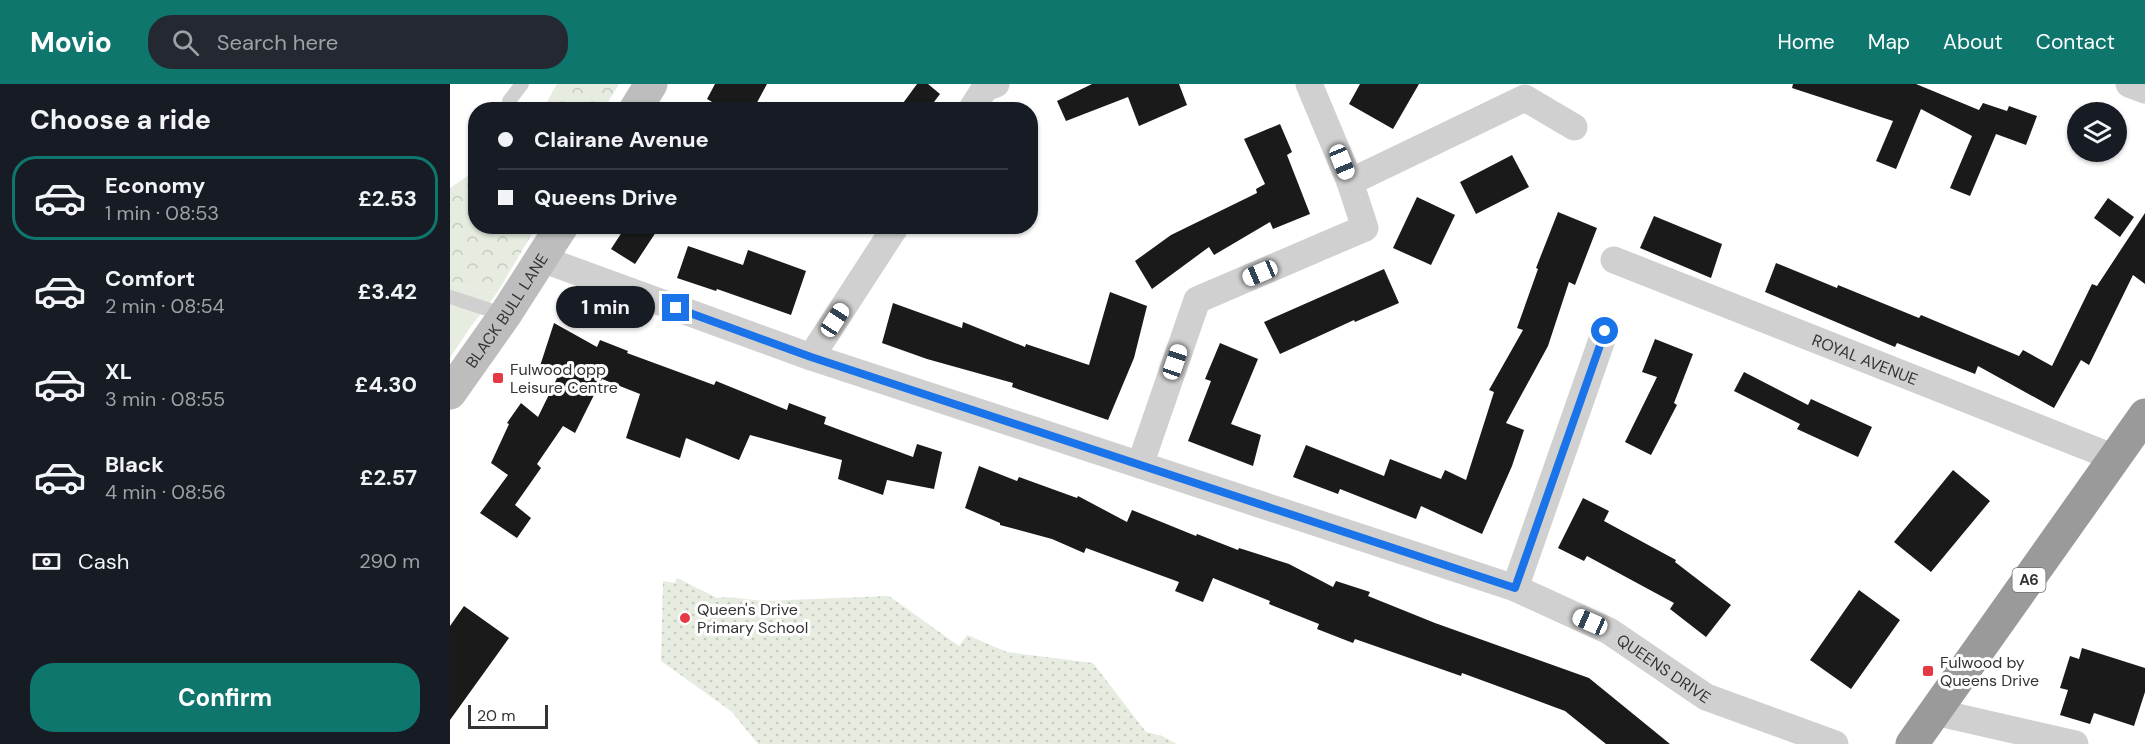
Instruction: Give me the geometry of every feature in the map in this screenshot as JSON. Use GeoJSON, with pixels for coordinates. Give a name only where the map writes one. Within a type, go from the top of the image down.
{"type":"FeatureCollection","features":[{"type":"Feature","properties":{"kind":"highway","name":"A6"},"geometry":{"type":"LineString","coordinates":[[1912,744],[2145,416]]}},
{"type":"Feature","properties":{"kind":"street"},"geometry":{"type":"LineString","coordinates":[[640,102],[651,84]]}},
{"type":"Feature","properties":{"kind":"street"},"geometry":{"type":"LineString","coordinates":[[976,102],[985,88],[996,84]]}},
{"type":"Feature","properties":{"kind":"street"},"geometry":{"type":"LineString","coordinates":[[1140,465],[1197,300],[1365,228],[1350,182],[1309,84]]}},
{"type":"Feature","properties":{"kind":"street"},"geometry":{"type":"LineString","coordinates":[[2129,84],[2145,90]]}},
{"type":"Feature","properties":{"kind":"street"},"geometry":{"type":"LineString","coordinates":[[1350,182],[1525,98],[1574,126]]}},
{"type":"Feature","properties":{"kind":"street","name":"BLACK BULL LANE"},"geometry":{"type":"LineString","coordinates":[[450,393],[505,315],[557,234]]}},
{"type":"Feature","properties":{"kind":"street"},"geometry":{"type":"LineString","coordinates":[[811,357],[891,234]]}},
{"type":"Feature","properties":{"kind":"street","name":"QUEENS DRIVE"},"geometry":{"type":"LineString","coordinates":[[542,259],[811,357],[1515,588],[1609,630],[1706,697],[1835,744]]}},
{"type":"Feature","properties":{"kind":"street","name":"ROYAL AVENUE"},"geometry":{"type":"LineString","coordinates":[[1614,260],[2115,458]]}},
{"type":"Feature","properties":{"kind":"street"},"geometry":{"type":"LineString","coordinates":[[1515,588],[1605,331]]}},
{"type":"Feature","properties":{"kind":"street"},"geometry":{"type":"LineString","coordinates":[[1935,712],[2075,744]]}},
{"type":"Feature","properties":{"kind":"lane"},"geometry":{"type":"LineString","coordinates":[[509,101],[522,84]]}},
{"type":"Feature","properties":{"kind":"lane"},"geometry":{"type":"LineString","coordinates":[[450,297],[505,315]]}},
{"type":"Feature","properties":{"kind":"green space"},"geometry":{"type":"Polygon","coordinates":[[[557,84],[619,84],[608,102],[547,102],[557,84]]]}},
{"type":"Feature","properties":{"kind":"green space"},"geometry":{"type":"Polygon","coordinates":[[[468,176],[468,234],[532,234],[497,293],[450,283],[450,188],[468,176]]]}},
{"type":"Feature","properties":{"kind":"green space"},"geometry":{"type":"Polygon","coordinates":[[[450,283],[497,293],[450,358],[450,283]]]}},
{"type":"Feature","properties":{"kind":"green space"},"geometry":{"type":"Polygon","coordinates":[[[677,578],[717,598],[765,601],[889,596],[959,646],[967,635],[1007,652],[1093,663],[1146,732],[1162,736],[1177,744],[758,744],[731,711],[661,661],[663,581],[675,583],[677,578]]]}},
{"type":"Feature","properties":{"kind":"building"},"geometry":{"type":"Polygon","coordinates":[[[715,84],[767,84],[757,102],[712,102],[707,99],[715,84]]]}},
{"type":"Feature","properties":{"kind":"building"},"geometry":{"type":"Polygon","coordinates":[[[917,84],[928,84],[940,94],[934,102],[904,102],[917,84]]]}},
{"type":"Feature","properties":{"kind":"building"},"geometry":{"type":"Polygon","coordinates":[[[1092,84],[1179,84],[1187,105],[1139,126],[1128,97],[1066,121],[1057,101],[1092,84]]]}},
{"type":"Feature","properties":{"kind":"building"},"geometry":{"type":"Polygon","coordinates":[[[1360,84],[1419,84],[1393,129],[1349,104],[1360,84]]]}},
{"type":"Feature","properties":{"kind":"building"},"geometry":{"type":"Polygon","coordinates":[[[1793,84],[1916,84],[1979,110],[1983,103],[2007,111],[2009,106],[2037,116],[2026,145],[1996,134],[1970,196],[1950,188],[1972,136],[1921,109],[1896,169],[1876,161],[1893,121],[1792,88],[1793,84]]]}},
{"type":"Feature","properties":{"kind":"building"},"geometry":{"type":"Polygon","coordinates":[[[1280,124],[1292,152],[1287,155],[1310,214],[1273,229],[1270,222],[1214,255],[1209,247],[1152,289],[1135,261],[1171,235],[1257,193],[1256,189],[1265,184],[1244,139],[1280,124]]]}},
{"type":"Feature","properties":{"kind":"building"},"geometry":{"type":"Polygon","coordinates":[[[1512,155],[1529,187],[1476,214],[1460,182],[1512,155]]]}},
{"type":"Feature","properties":{"kind":"building"},"geometry":{"type":"Polygon","coordinates":[[[1417,197],[1455,215],[1431,265],[1393,248],[1417,197]]]}},
{"type":"Feature","properties":{"kind":"building"},"geometry":{"type":"Polygon","coordinates":[[[2108,198],[2134,217],[2120,237],[2094,218],[2108,198]]]}},
{"type":"Feature","properties":{"kind":"building"},"geometry":{"type":"Polygon","coordinates":[[[1558,212],[1597,228],[1575,285],[1569,282],[1548,346],[1506,423],[1524,430],[1512,466],[1482,534],[1421,506],[1416,519],[1340,489],[1338,494],[1293,477],[1306,445],[1384,476],[1390,459],[1441,479],[1445,470],[1466,480],[1494,392],[1489,390],[1523,330],[1517,328],[1538,269],[1536,268],[1558,212]]]}},
{"type":"Feature","properties":{"kind":"building"},"geometry":{"type":"Polygon","coordinates":[[[2145,213],[2145,284],[2133,275],[2089,365],[2081,360],[2054,408],[1978,366],[1975,374],[1897,343],[1895,347],[1765,292],[1776,263],[1919,318],[1921,315],[2019,356],[2023,350],[2052,366],[2092,284],[2097,286],[2145,213]]]}},
{"type":"Feature","properties":{"kind":"building"},"geometry":{"type":"Polygon","coordinates":[[[1654,216],[1722,244],[1711,278],[1640,248],[1654,216]]]}},
{"type":"Feature","properties":{"kind":"building"},"geometry":{"type":"Polygon","coordinates":[[[621,234],[655,234],[635,264],[611,249],[621,234]]]}},
{"type":"Feature","properties":{"kind":"building"},"geometry":{"type":"Polygon","coordinates":[[[688,246],[743,265],[748,250],[806,271],[791,315],[717,289],[716,291],[677,278],[688,246]]]}},
{"type":"Feature","properties":{"kind":"building"},"geometry":{"type":"Polygon","coordinates":[[[1384,269],[1399,303],[1355,322],[1354,320],[1280,354],[1264,322],[1384,269]]]}},
{"type":"Feature","properties":{"kind":"building"},"geometry":{"type":"Polygon","coordinates":[[[1110,292],[1147,306],[1134,358],[1108,420],[1012,387],[1013,383],[927,359],[882,343],[893,303],[962,328],[963,322],[1025,347],[1026,344],[1089,365],[1110,292]]]}},
{"type":"Feature","properties":{"kind":"building"},"geometry":{"type":"Polygon","coordinates":[[[554,323],[597,347],[600,340],[628,351],[627,353],[714,385],[716,381],[787,410],[789,403],[826,417],[824,424],[913,457],[917,444],[942,452],[934,489],[887,480],[883,495],[838,479],[842,460],[750,435],[739,460],[686,438],[680,458],[626,438],[640,394],[602,379],[575,433],[563,426],[537,464],[541,468],[515,505],[531,518],[517,538],[480,513],[508,475],[491,463],[509,424],[507,423],[521,403],[538,417],[560,372],[540,366],[554,323]]]}},
{"type":"Feature","properties":{"kind":"building"},"geometry":{"type":"Polygon","coordinates":[[[1655,339],[1693,354],[1674,403],[1677,405],[1651,455],[1625,442],[1657,377],[1642,372],[1655,339]]]}},
{"type":"Feature","properties":{"kind":"building"},"geometry":{"type":"Polygon","coordinates":[[[1220,343],[1258,359],[1231,424],[1261,435],[1253,466],[1188,441],[1211,381],[1205,379],[1220,343]]]}},
{"type":"Feature","properties":{"kind":"building"},"geometry":{"type":"Polygon","coordinates":[[[1744,372],[1808,405],[1811,399],[1872,427],[1858,457],[1797,429],[1800,424],[1734,391],[1744,372]]]}},
{"type":"Feature","properties":{"kind":"building"},"geometry":{"type":"Polygon","coordinates":[[[979,466],[1017,481],[1019,477],[1077,498],[1078,496],[1127,522],[1132,510],[1196,536],[1197,534],[1238,550],[1239,548],[1289,564],[1333,587],[1336,581],[1370,592],[1368,596],[1435,623],[1589,678],[1670,744],[1606,744],[1565,711],[1462,673],[1461,676],[1355,639],[1353,643],[1317,629],[1319,624],[1269,604],[1270,601],[1213,578],[1203,602],[1175,591],[1179,582],[1086,548],[1084,553],[1052,539],[1000,525],[965,508],[979,466]]]}},
{"type":"Feature","properties":{"kind":"building"},"geometry":{"type":"Polygon","coordinates":[[[1953,470],[1990,501],[1931,572],[1894,542],[1953,470]]]}},
{"type":"Feature","properties":{"kind":"building"},"geometry":{"type":"Polygon","coordinates":[[[1583,498],[1609,511],[1604,521],[1676,560],[1675,562],[1731,605],[1706,637],[1670,609],[1674,603],[1587,556],[1584,561],[1558,548],[1583,498]]]}},
{"type":"Feature","properties":{"kind":"building"},"geometry":{"type":"Polygon","coordinates":[[[1859,590],[1900,620],[1851,689],[1810,660],[1859,590]]]}},
{"type":"Feature","properties":{"kind":"building"},"geometry":{"type":"Polygon","coordinates":[[[464,606],[509,638],[450,720],[450,626],[464,606]]]}},
{"type":"Feature","properties":{"kind":"building"},"geometry":{"type":"Polygon","coordinates":[[[2082,648],[2145,668],[2145,692],[2134,726],[2094,713],[2090,724],[2060,715],[2068,690],[2060,688],[2070,656],[2079,659],[2082,648]]]}},
{"type":"Feature","properties":{"kind":"place","name":"Fulwood opp Leisure Centre"},"geometry":{"type":"Point","coordinates":[498,378]}},
{"type":"Feature","properties":{"kind":"place","name":"Queen's Drive Primary School"},"geometry":{"type":"Point","coordinates":[685,618]}},
{"type":"Feature","properties":{"kind":"place","name":"Fulwood by Queens Drive"},"geometry":{"type":"Point","coordinates":[1928,671]}},
{"type":"Feature","properties":{"kind":"route"},"geometry":{"type":"LineString","coordinates":[[676,308],[811,357],[1515,588],[1605,331]]}}]}
